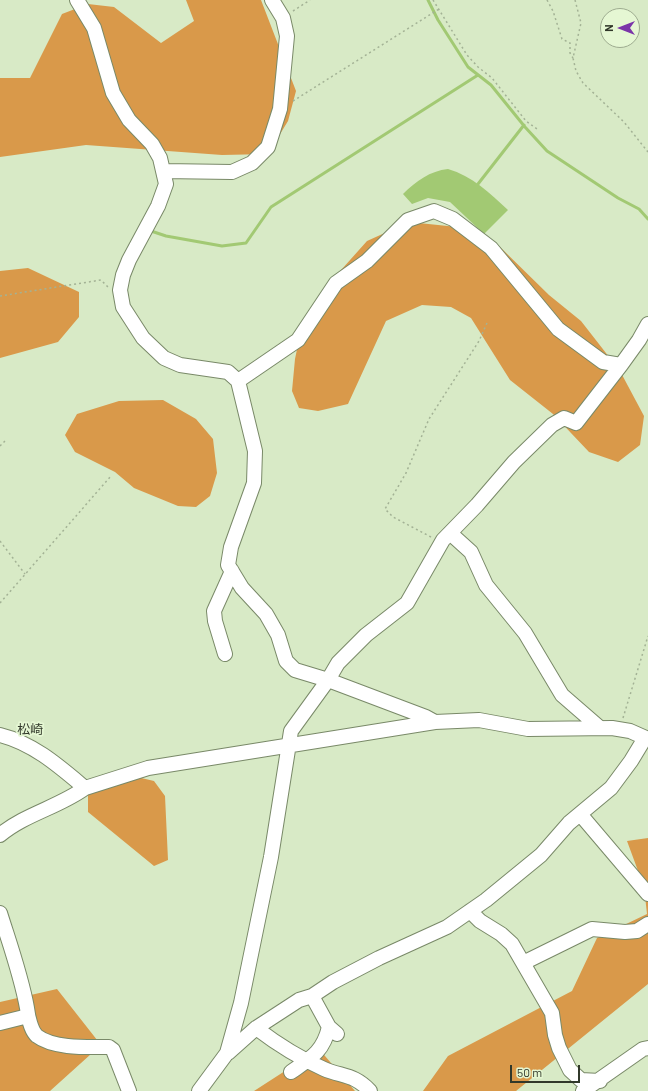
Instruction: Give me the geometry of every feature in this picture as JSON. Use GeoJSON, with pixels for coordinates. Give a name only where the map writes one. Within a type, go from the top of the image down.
{"type":"FeatureCollection","features":[{"type":"Feature","properties":{"kind":"street"},"geometry":{"type":"LineString","coordinates":[[78,0],[94,28],[113,93],[129,120],[152,144],[160,158],[166,184],[158,206],[129,260],[123,275],[120,290],[123,307],[142,338],[164,358],[180,365],[228,372],[238,381],[255,451],[254,483],[231,547],[228,565],[242,588],[266,614],[278,635],[286,661],[295,670],[328,680],[426,717],[435,722]]}},
{"type":"Feature","properties":{"kind":"street"},"geometry":{"type":"LineString","coordinates":[[163,171],[232,172],[252,163],[268,147],[280,109],[287,36],[283,18],[272,0]]}},
{"type":"Feature","properties":{"kind":"street"},"geometry":{"type":"LineString","coordinates":[[238,381],[298,340],[336,283],[366,261],[408,220],[434,211],[453,219],[491,248],[558,329],[603,362],[621,365]]}},
{"type":"Feature","properties":{"kind":"street"},"geometry":{"type":"LineString","coordinates":[[227,1054],[242,1002],[271,857],[288,746],[292,731],[298,720],[316,698],[338,663],[366,635],[407,603],[446,538],[514,462],[552,424],[564,418],[576,423],[621,365],[639,340],[648,324]]}},
{"type":"Feature","properties":{"kind":"street"},"geometry":{"type":"LineString","coordinates":[[446,538],[471,552],[486,585],[526,633],[562,695],[600,728]]}},
{"type":"Feature","properties":{"kind":"street"},"geometry":{"type":"LineString","coordinates":[[225,654],[215,621],[214,611],[232,571]]}},
{"type":"Feature","properties":{"kind":"street"},"geometry":{"type":"LineString","coordinates":[[0,835],[34,814],[71,798],[86,788],[148,768],[435,722],[479,720],[528,729],[619,729],[630,731],[646,739],[611,788],[569,823],[541,854],[519,874],[447,927],[379,958],[333,982],[312,996],[299,1000],[256,1028],[227,1054],[199,1091]]}},
{"type":"Feature","properties":{"kind":"street"},"geometry":{"type":"LineString","coordinates":[[0,735],[30,747],[60,766],[86,788]]}},
{"type":"Feature","properties":{"kind":"street"},"geometry":{"type":"LineString","coordinates":[[580,814],[648,894]]}},
{"type":"Feature","properties":{"kind":"street"},"geometry":{"type":"LineString","coordinates":[[470,911],[480,921],[501,934],[512,944],[552,1013],[557,1041],[570,1070],[581,1080],[600,1081]]}},
{"type":"Feature","properties":{"kind":"street"},"geometry":{"type":"LineString","coordinates":[[0,913],[22,986],[28,1016],[36,1035],[47,1042],[83,1047],[109,1047],[113,1050],[129,1091]]}},
{"type":"Feature","properties":{"kind":"street"},"geometry":{"type":"LineString","coordinates":[[523,963],[592,928],[625,932],[637,931],[648,924]]}},
{"type":"Feature","properties":{"kind":"street"},"geometry":{"type":"LineString","coordinates":[[291,1072],[317,1054],[333,1030],[312,996]]}},
{"type":"Feature","properties":{"kind":"street"},"geometry":{"type":"LineString","coordinates":[[0,1023],[28,1016]]}},
{"type":"Feature","properties":{"kind":"street"},"geometry":{"type":"LineString","coordinates":[[256,1028],[284,1048],[336,1074],[353,1077],[370,1091]]}},
{"type":"Feature","properties":{"kind":"street"},"geometry":{"type":"LineString","coordinates":[[583,1091],[600,1081],[642,1049],[648,1048]]}},
{"type":"Feature","properties":{"kind":"path"},"geometry":{"type":"LineString","coordinates":[[283,18],[310,0]]}},
{"type":"Feature","properties":{"kind":"path"},"geometry":{"type":"LineString","coordinates":[[437,0],[433,1],[467,55],[478,67],[492,78],[526,121],[537,129]]}},
{"type":"Feature","properties":{"kind":"path"},"geometry":{"type":"LineString","coordinates":[[547,0],[553,11],[562,39],[570,43],[570,53],[573,58],[576,71],[583,83],[624,122],[648,152]]}},
{"type":"Feature","properties":{"kind":"path"},"geometry":{"type":"LineString","coordinates":[[573,58],[581,23],[575,0]]}},
{"type":"Feature","properties":{"kind":"path"},"geometry":{"type":"LineString","coordinates":[[280,109],[439,9]]}},
{"type":"Feature","properties":{"kind":"path"},"geometry":{"type":"LineString","coordinates":[[0,296],[101,280],[122,300]]}},
{"type":"Feature","properties":{"kind":"path"},"geometry":{"type":"LineString","coordinates":[[446,538],[393,517],[385,509],[406,473],[429,419],[475,347],[487,323]]}},
{"type":"Feature","properties":{"kind":"path"},"geometry":{"type":"LineString","coordinates":[[0,446],[7,439]]}},
{"type":"Feature","properties":{"kind":"path"},"geometry":{"type":"LineString","coordinates":[[0,603],[111,476]]}},
{"type":"Feature","properties":{"kind":"path"},"geometry":{"type":"LineString","coordinates":[[0,541],[25,574]]}},
{"type":"Feature","properties":{"kind":"path"},"geometry":{"type":"LineString","coordinates":[[619,729],[648,636]]}},
{"type":"Feature","properties":{"kind":"shaded area"},"geometry":{"type":"Polygon","coordinates":[[[186,0],[261,0],[296,91],[288,121],[268,154],[222,155],[86,145],[0,157],[0,78],[30,78],[62,14],[88,4],[114,7],[161,43],[194,21],[186,0]]]}},
{"type":"Feature","properties":{"kind":"shaded area"},"geometry":{"type":"Polygon","coordinates":[[[448,169],[473,181],[487,191],[508,210],[484,234],[450,202],[428,198],[412,204],[403,194],[429,174],[448,169]]]}},
{"type":"Feature","properties":{"kind":"shaded area"},"geometry":{"type":"Polygon","coordinates":[[[409,222],[467,228],[500,247],[549,295],[581,321],[620,371],[644,416],[640,445],[618,462],[589,452],[553,414],[510,380],[471,318],[451,307],[422,305],[386,321],[348,404],[318,411],[299,408],[292,391],[295,359],[301,330],[325,288],[367,241],[409,222]]]}},
{"type":"Feature","properties":{"kind":"shaded area"},"geometry":{"type":"Polygon","coordinates":[[[28,268],[79,292],[79,317],[58,342],[0,358],[0,271],[28,268]]]}},
{"type":"Feature","properties":{"kind":"shaded area"},"geometry":{"type":"Polygon","coordinates":[[[163,400],[196,419],[213,439],[217,473],[210,496],[196,507],[178,506],[134,488],[115,472],[75,452],[65,435],[77,414],[119,401],[163,400]]]}},
{"type":"Feature","properties":{"kind":"shaded area"},"geometry":{"type":"Polygon","coordinates":[[[116,772],[154,781],[165,796],[168,860],[154,866],[88,812],[88,787],[116,772]]]}},
{"type":"Feature","properties":{"kind":"shaded area"},"geometry":{"type":"Polygon","coordinates":[[[648,838],[648,984],[516,1091],[423,1091],[448,1056],[572,991],[597,938],[647,914],[644,887],[627,841],[648,838]]]}},
{"type":"Feature","properties":{"kind":"shaded area"},"geometry":{"type":"Polygon","coordinates":[[[57,989],[101,1045],[50,1091],[0,1091],[0,1002],[57,989]]]}},
{"type":"Feature","properties":{"kind":"shaded area"},"geometry":{"type":"Polygon","coordinates":[[[319,1049],[355,1091],[254,1091],[319,1049]]]}},
{"type":"Feature","properties":{"kind":"waterway"},"geometry":{"type":"LineString","coordinates":[[428,0],[438,20],[468,67],[491,85],[525,127],[547,151],[618,198],[639,209],[648,219]]}},
{"type":"Feature","properties":{"kind":"waterway"},"geometry":{"type":"LineString","coordinates":[[151,231],[166,236],[222,246],[246,243],[271,207],[478,75]]}},
{"type":"Feature","properties":{"kind":"waterway"},"geometry":{"type":"LineString","coordinates":[[478,184],[524,125]]}},
{"type":"Feature","properties":{"kind":"district","name":"松崎"},"geometry":{"type":"Point","coordinates":[30,730]}}]}
